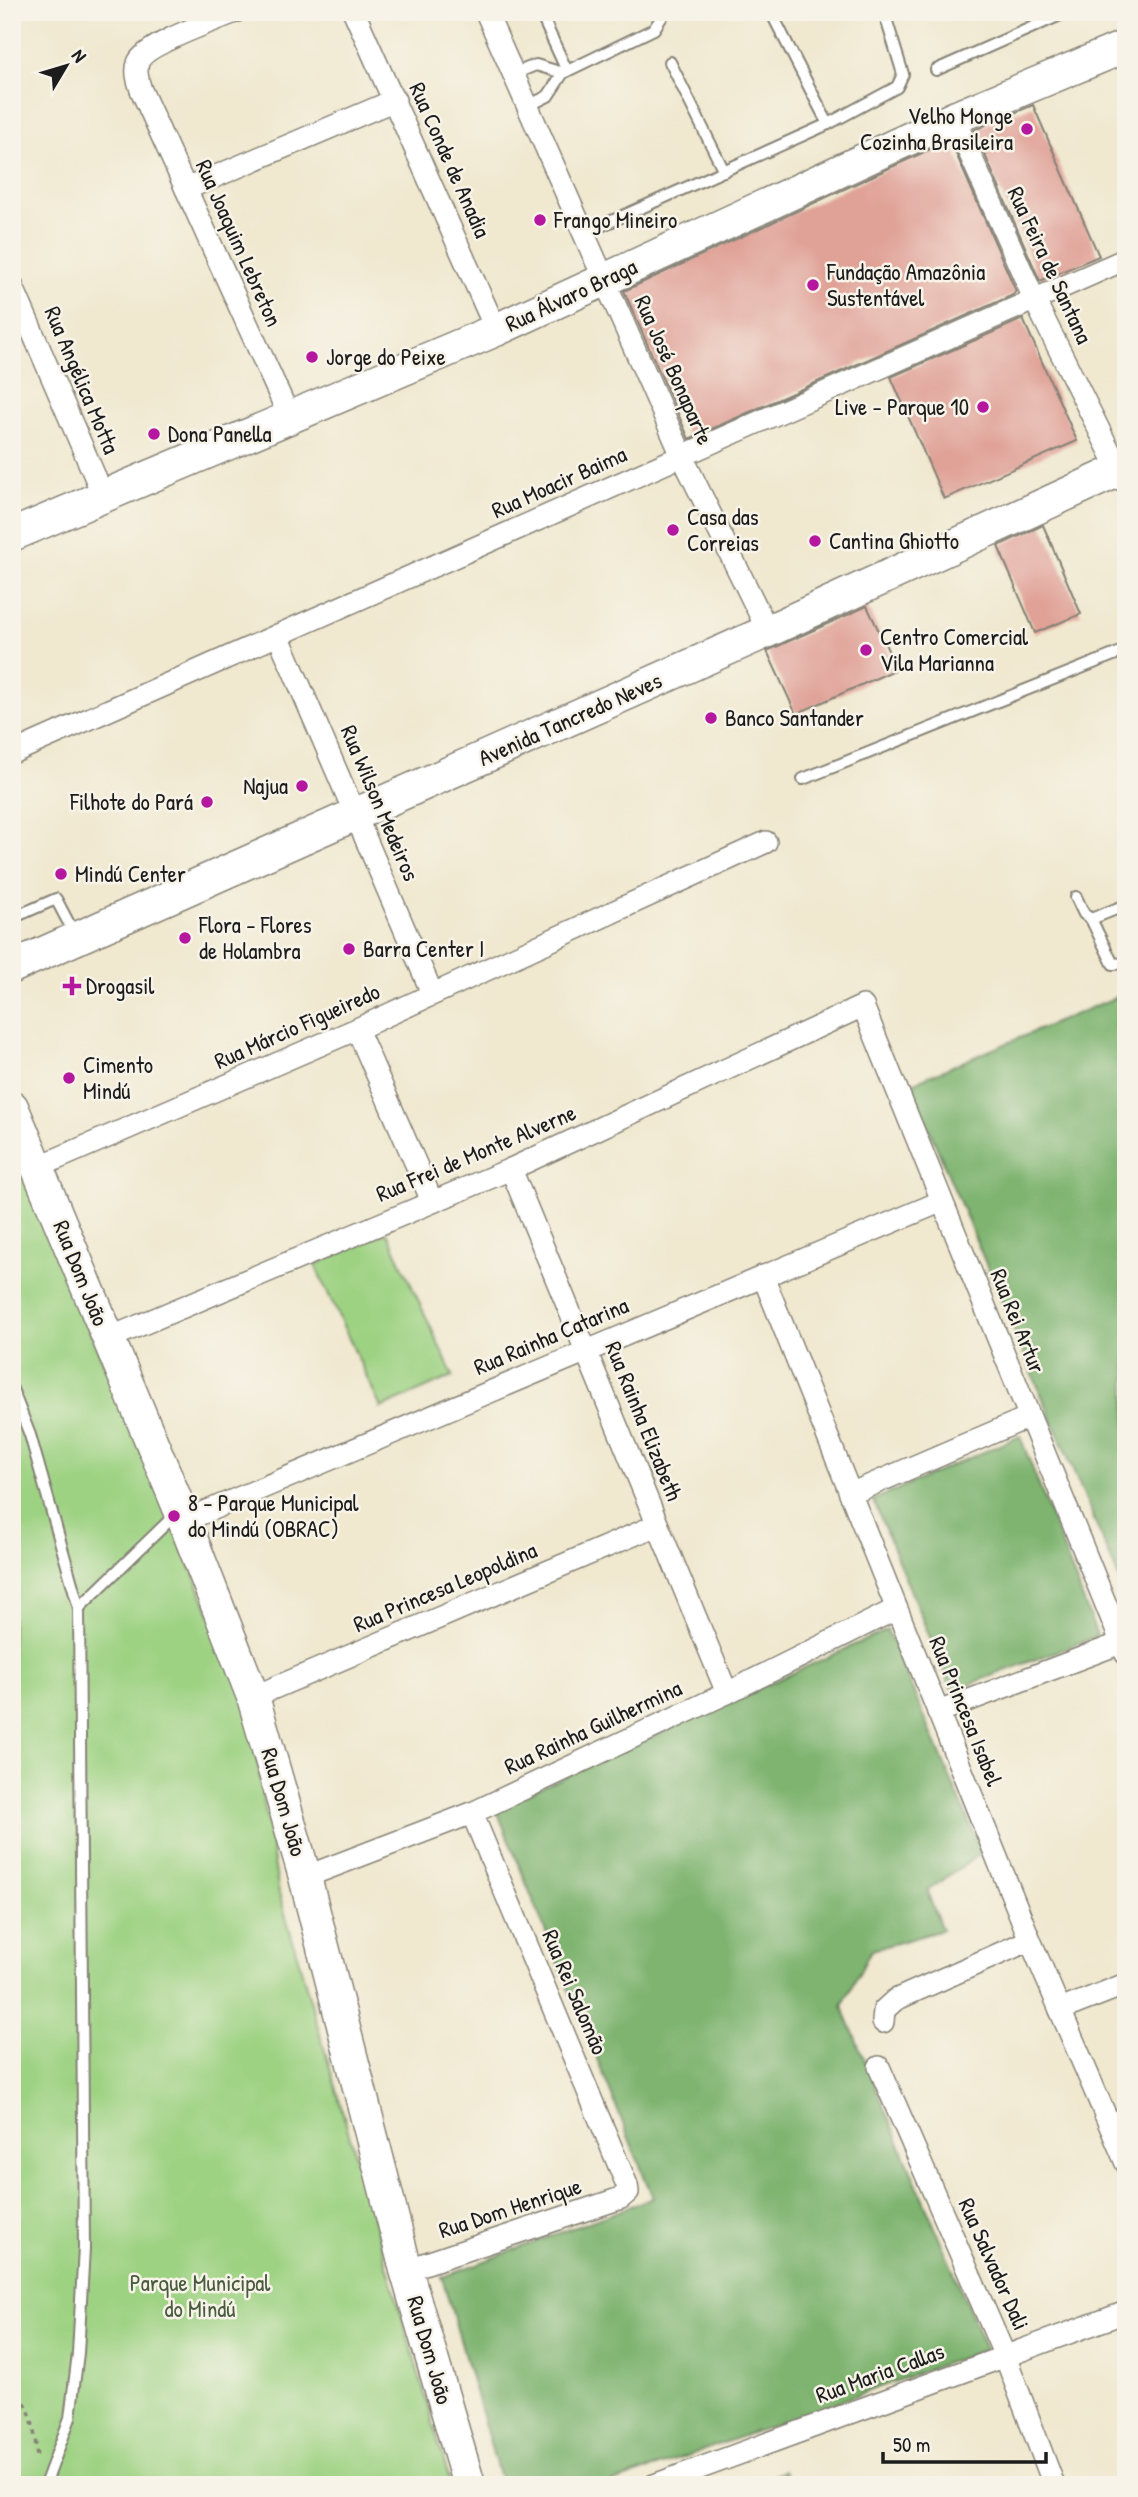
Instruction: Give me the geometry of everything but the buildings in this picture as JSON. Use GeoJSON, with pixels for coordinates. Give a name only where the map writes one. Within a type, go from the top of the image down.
{"type":"FeatureCollection","features":[{"type":"Feature","properties":{"kind":"main road","name":"Rua Álvaro Braga"},"geometry":{"type":"LineString","coordinates":[[12,535],[496,330],[954,118],[1126,46]]}},
{"type":"Feature","properties":{"kind":"main road","name":"Avenida Tancredo Neves"},"geometry":{"type":"LineString","coordinates":[[12,967],[1124,474]]}},
{"type":"Feature","properties":{"kind":"main road","name":"Rua Dom João"},"geometry":{"type":"LineString","coordinates":[[12,1107],[182,1516],[253,1697],[305,1877],[406,2270],[469,2485]]}},
{"type":"Feature","properties":{"kind":"street","name":"Rua Joaquim Lebreton"},"geometry":{"type":"LineString","coordinates":[[235,12],[169,39],[142,54],[137,64],[141,90],[290,418]]}},
{"type":"Feature","properties":{"kind":"street","name":"Rua Conde de Anadia"},"geometry":{"type":"LineString","coordinates":[[354,12],[496,330]]}},
{"type":"Feature","properties":{"kind":"street","name":"Rua José Bonaparte"},"geometry":{"type":"LineString","coordinates":[[486,12],[682,456],[768,631]]}},
{"type":"Feature","properties":{"kind":"street"},"geometry":{"type":"LineString","coordinates":[[186,189],[395,100]]}},
{"type":"Feature","properties":{"kind":"street","name":"Rua Feira de Santana"},"geometry":{"type":"LineString","coordinates":[[954,118],[1035,300],[1124,474]]}},
{"type":"Feature","properties":{"kind":"street","name":"Rua Moacir Baima"},"geometry":{"type":"LineString","coordinates":[[12,753],[1126,259]]}},
{"type":"Feature","properties":{"kind":"street","name":"Rua Angélica Motta"},"geometry":{"type":"LineString","coordinates":[[12,285],[103,495]]}},
{"type":"Feature","properties":{"kind":"street","name":"Rua Wilson Medeiros"},"geometry":{"type":"LineString","coordinates":[[278,635],[432,993]]}},
{"type":"Feature","properties":{"kind":"street","name":"Rua Márcio Figueiredo"},"geometry":{"type":"LineString","coordinates":[[26,1143],[357,1029],[766,842]]}},
{"type":"Feature","properties":{"kind":"street","name":"Rua Frei de Monte Alverne"},"geometry":{"type":"LineString","coordinates":[[107,1339],[511,1168],[863,1006]]}},
{"type":"Feature","properties":{"kind":"street","name":"Rua Rei Artur"},"geometry":{"type":"LineString","coordinates":[[863,1006],[940,1202],[1123,1648]]}},
{"type":"Feature","properties":{"kind":"street"},"geometry":{"type":"LineString","coordinates":[[357,1029],[432,1201]]}},
{"type":"Feature","properties":{"kind":"street","name":"Rua Rainha Elizabeth"},"geometry":{"type":"LineString","coordinates":[[511,1168],[727,1693]]}},
{"type":"Feature","properties":{"kind":"street","name":"Rua Rainha Catarina"},"geometry":{"type":"LineString","coordinates":[[182,1516],[940,1202]]}},
{"type":"Feature","properties":{"kind":"street","name":"Rua Princesa Isabel"},"geometry":{"type":"LineString","coordinates":[[763,1276],[1030,1940],[1126,2163]]}},
{"type":"Feature","properties":{"kind":"street"},"geometry":{"type":"LineString","coordinates":[[850,1494],[1029,1417]]}},
{"type":"Feature","properties":{"kind":"street","name":"Rua Princesa Leopoldina"},"geometry":{"type":"LineString","coordinates":[[253,1697],[657,1525]]}},
{"type":"Feature","properties":{"kind":"street","name":"Rua Rainha Guilhermina"},"geometry":{"type":"LineString","coordinates":[[305,1877],[472,1813],[727,1693],[896,1609]]}},
{"type":"Feature","properties":{"kind":"street"},"geometry":{"type":"LineString","coordinates":[[938,1712],[1123,1648]]}},
{"type":"Feature","properties":{"kind":"street","name":"Rua Rei Salomão"},"geometry":{"type":"LineString","coordinates":[[472,1813],[628,2192]]}},
{"type":"Feature","properties":{"kind":"street"},"geometry":{"type":"LineString","coordinates":[[883,2022],[884,2010],[895,2000],[1030,1940]]}},
{"type":"Feature","properties":{"kind":"street"},"geometry":{"type":"LineString","coordinates":[[1059,2010],[1126,1984]]}},
{"type":"Feature","properties":{"kind":"street","name":"Rua Salvador Dali"},"geometry":{"type":"LineString","coordinates":[[879,2067],[1005,2356],[1054,2485]]}},
{"type":"Feature","properties":{"kind":"street","name":"Rua Dom Henrique"},"geometry":{"type":"LineString","coordinates":[[406,2270],[621,2198],[628,2192]]}},
{"type":"Feature","properties":{"kind":"street","name":"Rua Maria Callas"},"geometry":{"type":"LineString","coordinates":[[654,2485],[1126,2312]]}},
{"type":"Feature","properties":{"kind":"lane"},"geometry":{"type":"LineString","coordinates":[[540,12],[565,72]]}},
{"type":"Feature","properties":{"kind":"lane"},"geometry":{"type":"LineString","coordinates":[[528,106],[548,96],[565,72],[654,29],[665,12]]}},
{"type":"Feature","properties":{"kind":"lane"},"geometry":{"type":"LineString","coordinates":[[585,233],[828,124],[897,87],[903,74],[884,12]]}},
{"type":"Feature","properties":{"kind":"lane"},"geometry":{"type":"LineString","coordinates":[[936,70],[1067,12]]}},
{"type":"Feature","properties":{"kind":"lane"},"geometry":{"type":"LineString","coordinates":[[774,18],[828,124]]}},
{"type":"Feature","properties":{"kind":"lane"},"geometry":{"type":"LineString","coordinates":[[670,62],[724,171]]}},
{"type":"Feature","properties":{"kind":"lane"},"geometry":{"type":"LineString","coordinates":[[513,74],[536,65],[565,72]]}},
{"type":"Feature","properties":{"kind":"lane"},"geometry":{"type":"LineString","coordinates":[[803,779],[1126,650]]}},
{"type":"Feature","properties":{"kind":"lane"},"geometry":{"type":"LineString","coordinates":[[1076,897],[1084,914],[1091,919],[1113,964],[1126,963]]}},
{"type":"Feature","properties":{"kind":"lane"},"geometry":{"type":"LineString","coordinates":[[12,918],[56,899],[77,939]]}},
{"type":"Feature","properties":{"kind":"lane"},"geometry":{"type":"LineString","coordinates":[[1091,919],[1126,905]]}},
{"type":"Feature","properties":{"kind":"lane"},"geometry":{"type":"LineString","coordinates":[[12,1389],[16,1412],[30,1435],[79,1608],[84,2248],[78,2353],[70,2418],[46,2485]]}},
{"type":"Feature","properties":{"kind":"lane"},"geometry":{"type":"LineString","coordinates":[[79,1608],[182,1516]]}},
{"type":"Feature","properties":{"kind":"path"},"geometry":{"type":"LineString","coordinates":[[12,2388],[21,2395],[34,2428],[37,2462]]}},
{"type":"Feature","properties":{"kind":"green space"},"geometry":{"type":"Polygon","coordinates":[[[1126,993],[1126,1595],[910,1084],[1126,993]]]}},
{"type":"Feature","properties":{"kind":"green space","name":"Parque Municipal do Mindú"},"geometry":{"type":"Polygon","coordinates":[[[12,1148],[247,1700],[279,1893],[451,2485],[12,2485],[12,1148]]]}},
{"type":"Feature","properties":{"kind":"green space"},"geometry":{"type":"Polygon","coordinates":[[[387,1232],[453,1376],[381,1408],[315,1265],[387,1232]]]}},
{"type":"Feature","properties":{"kind":"green space"},"geometry":{"type":"Polygon","coordinates":[[[1020,1436],[1097,1636],[952,1691],[873,1500],[1020,1436]]]}},
{"type":"Feature","properties":{"kind":"green space"},"geometry":{"type":"Polygon","coordinates":[[[887,1630],[982,1852],[927,1891],[942,1930],[871,1950],[842,2006],[986,2349],[606,2485],[502,2485],[442,2277],[653,2198],[496,1808],[887,1630]]]}},
{"type":"Feature","properties":{"kind":"green space"},"geometry":{"type":"Polygon","coordinates":[[[784,2471],[789,2485],[750,2485],[784,2471]]]}},
{"type":"Feature","properties":{"kind":"place","name":"Velho Monge Cozinha Brasileira"},"geometry":{"type":"Point","coordinates":[1027,129]}},
{"type":"Feature","properties":{"kind":"place","name":"Frango Mineiro"},"geometry":{"type":"Point","coordinates":[540,220]}},
{"type":"Feature","properties":{"kind":"place","name":"Fundação Amazônia Sustentável"},"geometry":{"type":"Point","coordinates":[813,285]}},
{"type":"Feature","properties":{"kind":"place","name":"Jorge do Peixe"},"geometry":{"type":"Point","coordinates":[312,357]}},
{"type":"Feature","properties":{"kind":"place","name":"Live - Parque 10"},"geometry":{"type":"Point","coordinates":[983,407]}},
{"type":"Feature","properties":{"kind":"place","name":"Dona Panella"},"geometry":{"type":"Point","coordinates":[154,434]}},
{"type":"Feature","properties":{"kind":"place","name":"Casa das Correias"},"geometry":{"type":"Point","coordinates":[673,530]}},
{"type":"Feature","properties":{"kind":"place","name":"Cantina Ghiotto"},"geometry":{"type":"Point","coordinates":[815,541]}},
{"type":"Feature","properties":{"kind":"place","name":"Centro Comercial Vila Marianna"},"geometry":{"type":"Point","coordinates":[866,650]}},
{"type":"Feature","properties":{"kind":"place","name":"Banco Santander"},"geometry":{"type":"Point","coordinates":[711,718]}},
{"type":"Feature","properties":{"kind":"place","name":"Najua"},"geometry":{"type":"Point","coordinates":[302,786]}},
{"type":"Feature","properties":{"kind":"place","name":"Filhote do Pará"},"geometry":{"type":"Point","coordinates":[207,802]}},
{"type":"Feature","properties":{"kind":"place","name":"Mindú Center"},"geometry":{"type":"Point","coordinates":[61,874]}},
{"type":"Feature","properties":{"kind":"place","name":"Flora - Flores de Holambra"},"geometry":{"type":"Point","coordinates":[185,938]}},
{"type":"Feature","properties":{"kind":"place","name":"Barra Center I"},"geometry":{"type":"Point","coordinates":[349,949]}},
{"type":"Feature","properties":{"kind":"place","name":"Drogasil"},"geometry":{"type":"Point","coordinates":[72,986]}},
{"type":"Feature","properties":{"kind":"place","name":"Cimento Mindú"},"geometry":{"type":"Point","coordinates":[69,1078]}},
{"type":"Feature","properties":{"kind":"place","name":"8 - Parque Municipal do Mindú (OBRAC)"},"geometry":{"type":"Point","coordinates":[174,1516]}}]}
